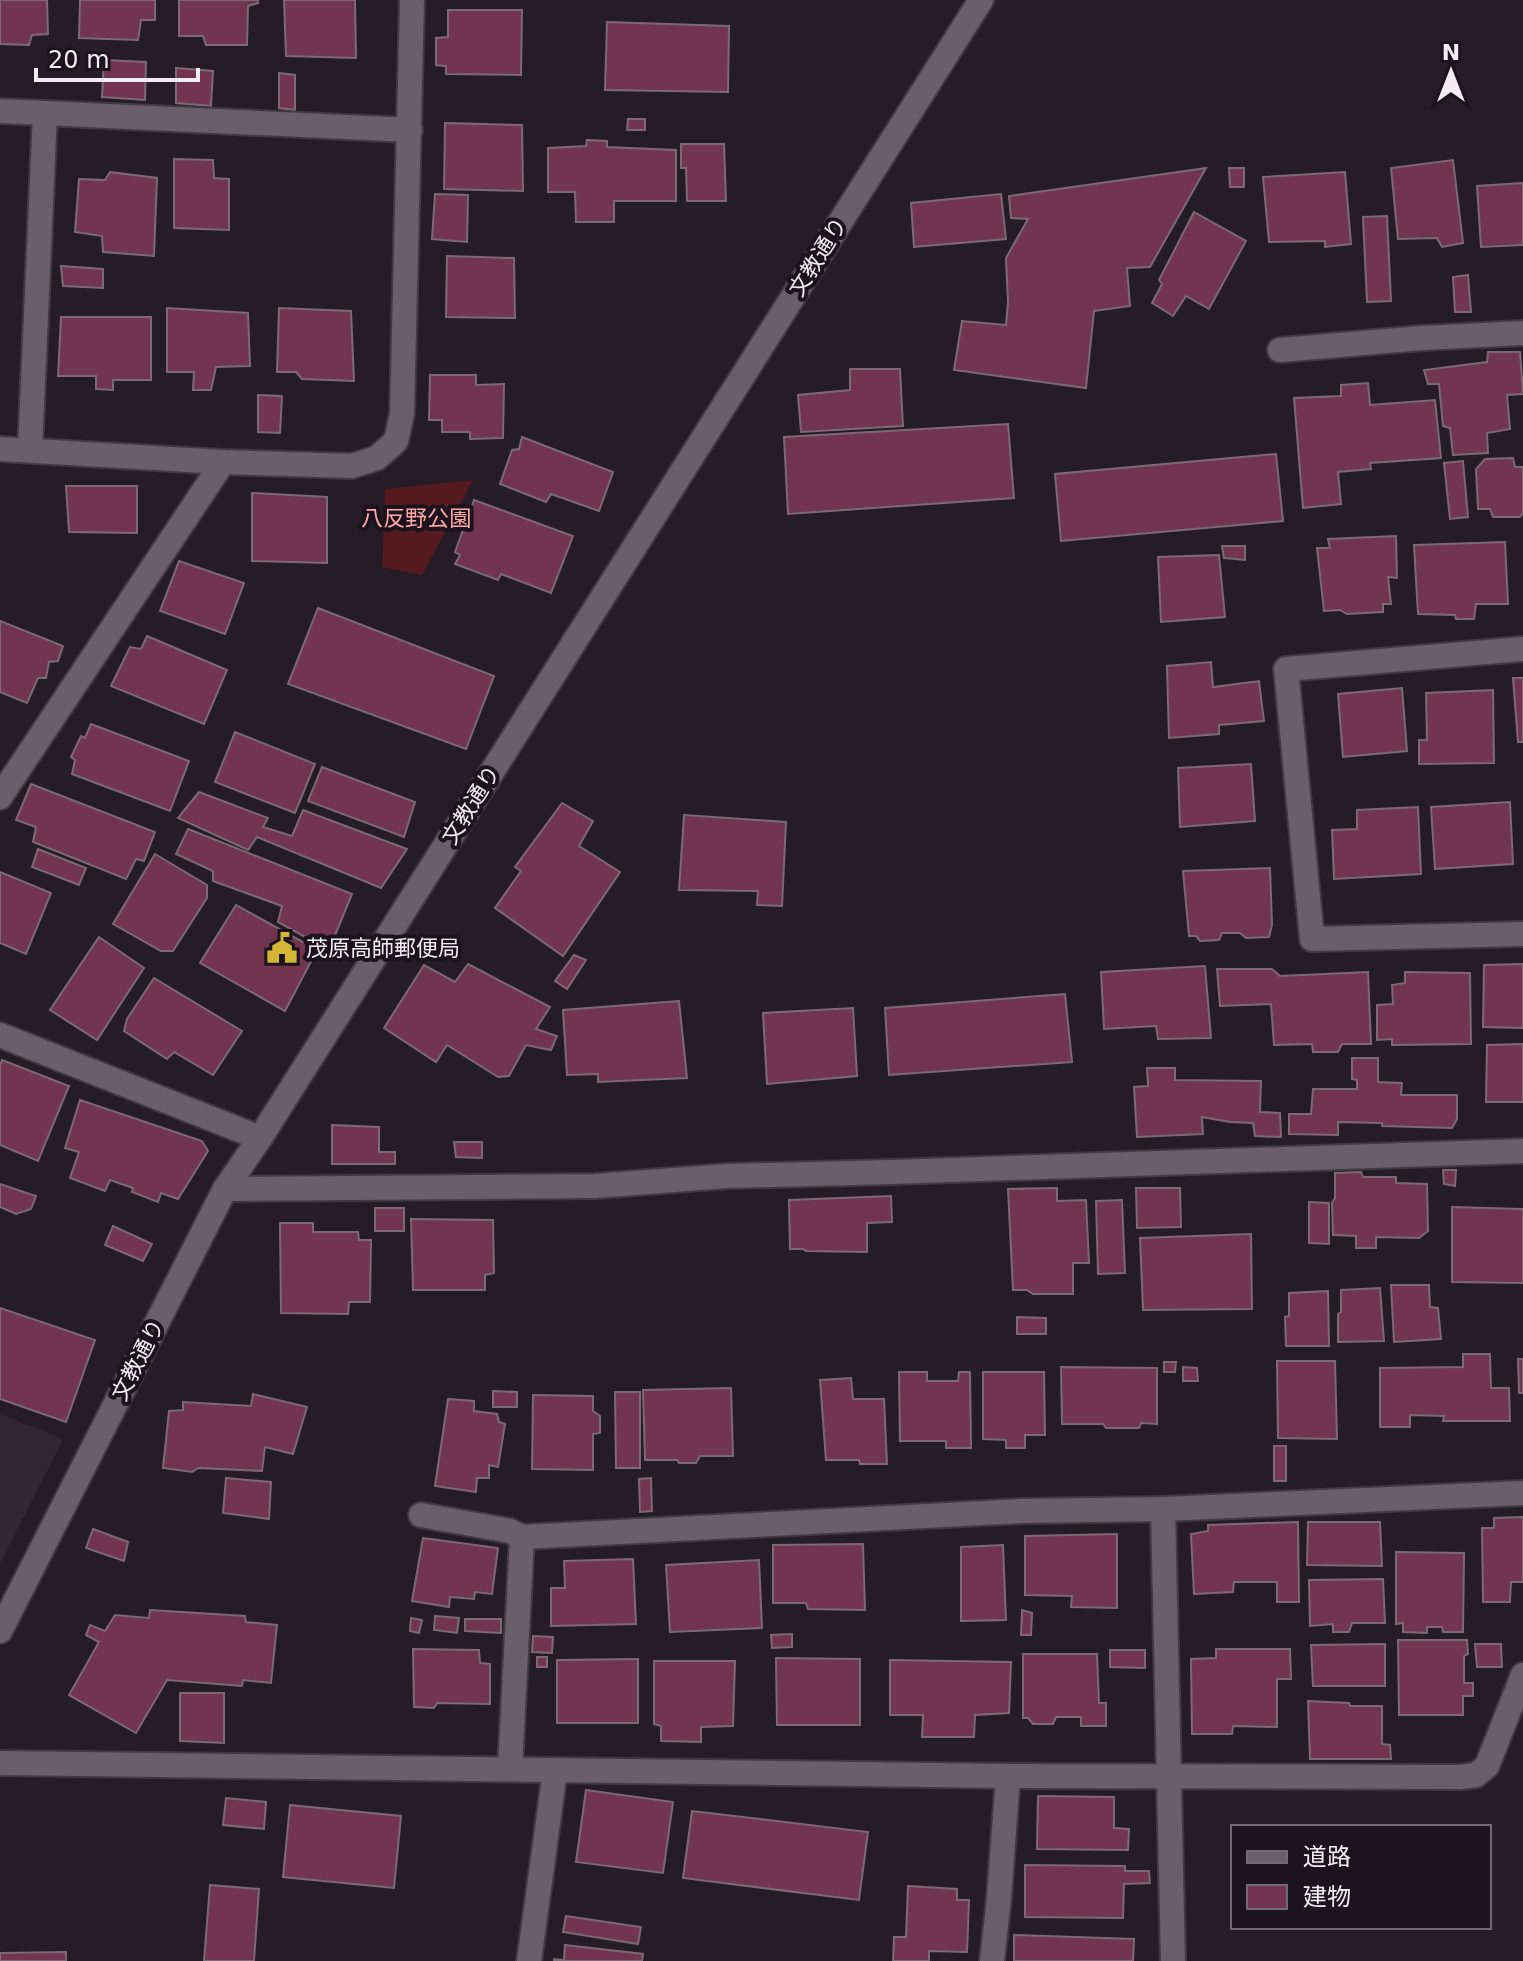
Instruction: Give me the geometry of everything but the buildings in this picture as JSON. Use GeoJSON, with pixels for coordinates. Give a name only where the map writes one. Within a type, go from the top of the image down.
{"type":"FeatureCollection","features":[{"type":"Feature","properties":{"kind":"street"},"geometry":{"type":"LineString","coordinates":[[0,449],[352,466],[377,458],[396,441],[402,414],[412,0]]}},
{"type":"Feature","properties":{"kind":"street","name":"文教通り"},"geometry":{"type":"LineString","coordinates":[[0,1631],[225,1189],[981,0]]}},
{"type":"Feature","properties":{"kind":"street"},"geometry":{"type":"LineString","coordinates":[[0,111],[410,130]]}},
{"type":"Feature","properties":{"kind":"street"},"geometry":{"type":"LineString","coordinates":[[30,450],[45,113]]}},
{"type":"Feature","properties":{"kind":"street"},"geometry":{"type":"LineString","coordinates":[[1280,350],[1523,333]]}},
{"type":"Feature","properties":{"kind":"street"},"geometry":{"type":"LineString","coordinates":[[0,797],[223,462]]}},
{"type":"Feature","properties":{"kind":"street"},"geometry":{"type":"LineString","coordinates":[[1523,649],[1286,669],[1312,939],[1523,934]]}},
{"type":"Feature","properties":{"kind":"street"},"geometry":{"type":"LineString","coordinates":[[0,1035],[260,1138]]}},
{"type":"Feature","properties":{"kind":"street"},"geometry":{"type":"LineString","coordinates":[[225,1189],[595,1186],[727,1176],[1523,1151]]}},
{"type":"Feature","properties":{"kind":"street"},"geometry":{"type":"LineString","coordinates":[[421,1515],[510,1531],[522,1537],[1022,1511],[1163,1509],[1523,1493]]}},
{"type":"Feature","properties":{"kind":"street"},"geometry":{"type":"LineString","coordinates":[[1163,1509],[1173,1961]]}},
{"type":"Feature","properties":{"kind":"street"},"geometry":{"type":"LineString","coordinates":[[510,1768],[522,1537]]}},
{"type":"Feature","properties":{"kind":"street"},"geometry":{"type":"LineString","coordinates":[[0,1763],[1008,1776],[1460,1777],[1476,1775],[1487,1766],[1523,1675]]}},
{"type":"Feature","properties":{"kind":"street"},"geometry":{"type":"LineString","coordinates":[[529,1961],[555,1771]]}},
{"type":"Feature","properties":{"kind":"street"},"geometry":{"type":"LineString","coordinates":[[992,1961],[1008,1776]]}},
{"type":"Feature","properties":{"kind":"shaded area"},"geometry":{"type":"Polygon","coordinates":[[[0,1414],[63,1439],[0,1564],[0,1414]]]}},
{"type":"Feature","properties":{"kind":"green space","name":"八反野公園"},"geometry":{"type":"Polygon","coordinates":[[[473,480],[422,575],[382,567],[385,489],[473,480]]]}},
{"type":"Feature","properties":{"kind":"place","name":"茂原高師郵便局"},"geometry":{"type":"Point","coordinates":[282,948]}}]}
